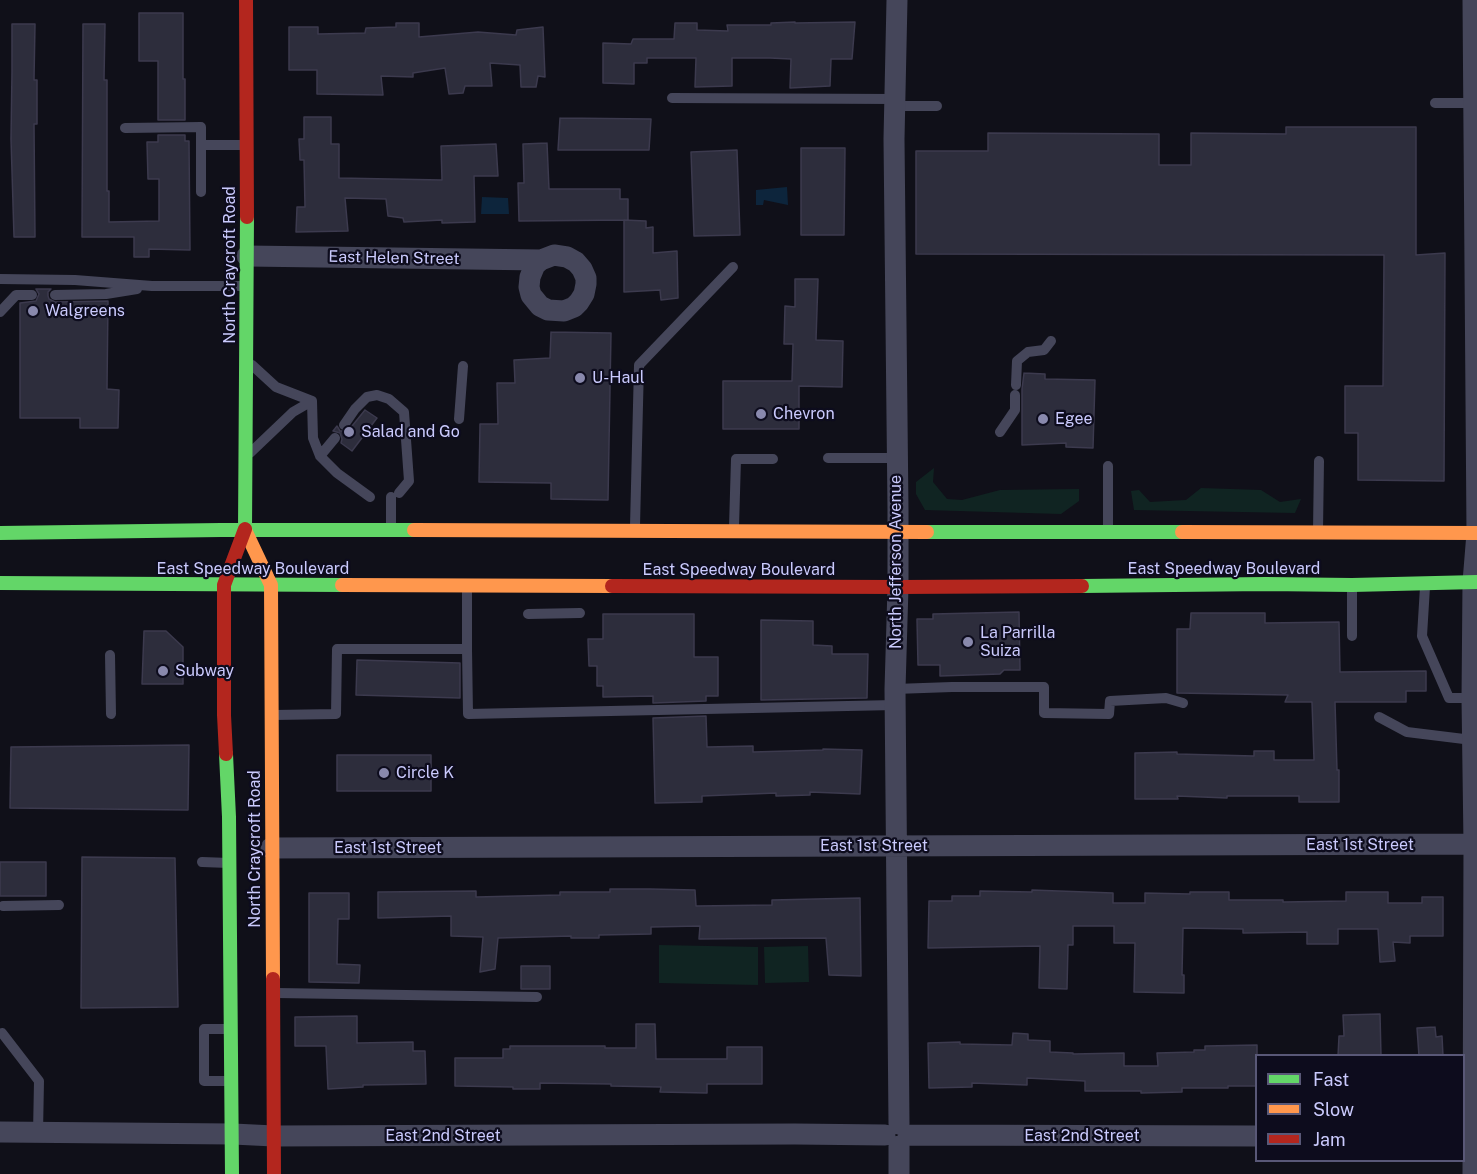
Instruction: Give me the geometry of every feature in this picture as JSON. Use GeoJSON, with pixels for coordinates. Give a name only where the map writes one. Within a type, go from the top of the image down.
{"type":"FeatureCollection","features":[{"type":"Feature","properties":{"kind":"main road","name":"North Craycroft Road"},"geometry":{"type":"LineString","coordinates":[[232,1174],[229,817],[224,715],[224,585],[245,530],[248,286],[246,0]]}},
{"type":"Feature","properties":{"kind":"main road","name":"North Craycroft Road"},"geometry":{"type":"LineString","coordinates":[[245,530],[271,585],[274,1174]]}},
{"type":"Feature","properties":{"kind":"main road"},"geometry":{"type":"LineString","coordinates":[[0,533],[245,530],[1477,533]]}},
{"type":"Feature","properties":{"kind":"main road","name":"East Speedway Boulevard"},"geometry":{"type":"LineString","coordinates":[[0,583],[898,587],[1352,585],[1475,582]]}},
{"type":"Feature","properties":{"kind":"street","name":"North Jefferson Avenue"},"geometry":{"type":"LineString","coordinates":[[897,0],[895,103],[898,587],[895,697],[899,1174]]}},
{"type":"Feature","properties":{"kind":"street"},"geometry":{"type":"LineString","coordinates":[[1473,0],[1477,488],[1472,740],[1476,844],[1471,1136],[1473,1174]]}},
{"type":"Feature","properties":{"kind":"street","name":"East Helen Street"},"geometry":{"type":"LineString","coordinates":[[247,256],[541,260]]}},
{"type":"Feature","properties":{"kind":"street","name":"East 1st Street"},"geometry":{"type":"LineString","coordinates":[[271,848],[1476,844]]}},
{"type":"Feature","properties":{"kind":"street","name":"East 2nd Street"},"geometry":{"type":"LineString","coordinates":[[0,1132],[274,1136],[795,1134],[1255,1136]]}},
{"type":"Feature","properties":{"kind":"lane"},"geometry":{"type":"LineString","coordinates":[[672,98],[937,106]]}},
{"type":"Feature","properties":{"kind":"lane"},"geometry":{"type":"LineString","coordinates":[[1435,104],[1474,104]]}},
{"type":"Feature","properties":{"kind":"lane"},"geometry":{"type":"LineString","coordinates":[[126,128],[201,127],[201,192]]}},
{"type":"Feature","properties":{"kind":"lane"},"geometry":{"type":"LineString","coordinates":[[201,145],[246,145]]}},
{"type":"Feature","properties":{"kind":"lane"},"geometry":{"type":"LineString","coordinates":[[635,531],[639,365],[733,267]]}},
{"type":"Feature","properties":{"kind":"lane"},"geometry":{"type":"LineString","coordinates":[[0,279],[75,280],[152,286],[248,286]]}},
{"type":"Feature","properties":{"kind":"lane"},"geometry":{"type":"LineString","coordinates":[[55,294],[106,294],[152,286]]}},
{"type":"Feature","properties":{"kind":"lane"},"geometry":{"type":"LineString","coordinates":[[0,312],[16,296],[32,295]]}},
{"type":"Feature","properties":{"kind":"lane"},"geometry":{"type":"LineString","coordinates":[[1000,432],[1015,410],[1017,361],[1028,352],[1044,350],[1052,341]]}},
{"type":"Feature","properties":{"kind":"lane"},"geometry":{"type":"LineString","coordinates":[[247,360],[276,387],[312,401]]}},
{"type":"Feature","properties":{"kind":"lane"},"geometry":{"type":"LineString","coordinates":[[459,419],[462,366]]}},
{"type":"Feature","properties":{"kind":"lane"},"geometry":{"type":"LineString","coordinates":[[344,425],[366,397],[377,395],[389,399],[404,412],[409,481],[395,495],[392,530]]}},
{"type":"Feature","properties":{"kind":"lane"},"geometry":{"type":"LineString","coordinates":[[312,401],[313,438],[320,456],[337,474],[370,497]]}},
{"type":"Feature","properties":{"kind":"lane"},"geometry":{"type":"LineString","coordinates":[[246,457],[292,412],[312,401]]}},
{"type":"Feature","properties":{"kind":"lane"},"geometry":{"type":"LineString","coordinates":[[320,456],[335,438]]}},
{"type":"Feature","properties":{"kind":"lane"},"geometry":{"type":"LineString","coordinates":[[828,458],[897,458]]}},
{"type":"Feature","properties":{"kind":"lane"},"geometry":{"type":"LineString","coordinates":[[733,531],[736,459],[773,459]]}},
{"type":"Feature","properties":{"kind":"lane"},"geometry":{"type":"LineString","coordinates":[[1318,461],[1318,533]]}},
{"type":"Feature","properties":{"kind":"lane"},"geometry":{"type":"LineString","coordinates":[[1108,465],[1108,532]]}},
{"type":"Feature","properties":{"kind":"lane"},"geometry":{"type":"LineString","coordinates":[[1425,583],[1422,636],[1449,698],[1473,708]]}},
{"type":"Feature","properties":{"kind":"lane"},"geometry":{"type":"LineString","coordinates":[[1352,585],[1352,636]]}},
{"type":"Feature","properties":{"kind":"lane"},"geometry":{"type":"LineString","coordinates":[[467,586],[468,714],[895,697],[1044,687],[1044,713],[1109,714],[1110,701],[1166,698],[1183,704]]}},
{"type":"Feature","properties":{"kind":"lane"},"geometry":{"type":"LineString","coordinates":[[528,614],[580,613]]}},
{"type":"Feature","properties":{"kind":"lane"},"geometry":{"type":"LineString","coordinates":[[271,715],[336,714],[337,649],[467,649]]}},
{"type":"Feature","properties":{"kind":"lane"},"geometry":{"type":"LineString","coordinates":[[110,655],[111,714]]}},
{"type":"Feature","properties":{"kind":"lane"},"geometry":{"type":"LineString","coordinates":[[1379,717],[1407,732],[1472,740]]}},
{"type":"Feature","properties":{"kind":"lane"},"geometry":{"type":"LineString","coordinates":[[202,862],[229,863]]}},
{"type":"Feature","properties":{"kind":"lane"},"geometry":{"type":"LineString","coordinates":[[3,906],[59,905]]}},
{"type":"Feature","properties":{"kind":"lane"},"geometry":{"type":"LineString","coordinates":[[272,993],[537,997]]}},
{"type":"Feature","properties":{"kind":"lane"},"geometry":{"type":"LineString","coordinates":[[231,1029],[204,1029],[204,1081],[231,1081]]}},
{"type":"Feature","properties":{"kind":"lane"},"geometry":{"type":"LineString","coordinates":[[2,1033],[39,1081],[38,1133]]}},
{"type":"Feature","properties":{"kind":"green space"},"geometry":{"type":"Polygon","coordinates":[[[934,468],[933,482],[947,499],[962,500],[1000,490],[1079,489],[1079,501],[1061,514],[925,510],[916,494],[916,482],[934,468]]]}},
{"type":"Feature","properties":{"kind":"green space"},"geometry":{"type":"Polygon","coordinates":[[[1201,488],[1261,490],[1280,502],[1301,499],[1295,513],[1134,510],[1131,491],[1139,490],[1150,502],[1186,500],[1201,488]]]}},
{"type":"Feature","properties":{"kind":"green space"},"geometry":{"type":"Polygon","coordinates":[[[659,945],[758,947],[758,985],[659,983],[659,945]]]}},
{"type":"Feature","properties":{"kind":"green space"},"geometry":{"type":"Polygon","coordinates":[[[808,946],[809,982],[765,983],[764,947],[808,946]]]}},
{"type":"Feature","properties":{"kind":"water"},"geometry":{"type":"Polygon","coordinates":[[[787,187],[788,205],[764,200],[763,205],[756,205],[756,190],[787,187]]]}},
{"type":"Feature","properties":{"kind":"water"},"geometry":{"type":"Polygon","coordinates":[[[482,197],[508,198],[509,214],[481,214],[482,197]]]}},
{"type":"Feature","properties":{"kind":"building"},"geometry":{"type":"Polygon","coordinates":[[[139,13],[183,13],[185,120],[158,120],[158,61],[139,61],[139,13]]]}},
{"type":"Feature","properties":{"kind":"building"},"geometry":{"type":"Polygon","coordinates":[[[855,22],[852,59],[831,59],[830,86],[790,88],[791,59],[770,58],[732,58],[732,86],[695,87],[696,58],[647,58],[647,63],[634,63],[634,84],[603,83],[603,43],[631,44],[633,39],[674,39],[675,23],[697,23],[697,30],[728,31],[727,25],[771,25],[771,23],[855,22]]]}},
{"type":"Feature","properties":{"kind":"building"},"geometry":{"type":"Polygon","coordinates":[[[396,23],[419,23],[419,37],[478,32],[516,35],[517,30],[543,27],[545,77],[538,76],[536,87],[521,87],[520,65],[490,63],[492,86],[465,86],[463,93],[449,94],[445,68],[413,73],[413,77],[381,76],[383,95],[317,94],[317,70],[289,70],[289,27],[318,27],[318,34],[365,33],[366,28],[396,27],[396,23]]]}},
{"type":"Feature","properties":{"kind":"building"},"geometry":{"type":"Polygon","coordinates":[[[12,24],[35,24],[34,80],[37,80],[37,124],[34,124],[35,237],[14,237],[11,139],[12,24]]]}},
{"type":"Feature","properties":{"kind":"building"},"geometry":{"type":"Polygon","coordinates":[[[83,24],[105,24],[104,80],[107,80],[109,222],[159,221],[159,179],[148,179],[147,142],[158,142],[158,135],[185,135],[185,141],[189,141],[190,250],[149,249],[149,257],[134,257],[134,237],[82,237],[83,24]]]}},
{"type":"Feature","properties":{"kind":"building"},"geometry":{"type":"Polygon","coordinates":[[[304,117],[331,117],[331,144],[339,144],[339,178],[442,180],[441,146],[496,144],[498,176],[474,176],[475,222],[442,223],[442,220],[404,222],[403,218],[388,216],[386,199],[345,198],[348,231],[296,232],[297,207],[305,207],[304,160],[300,160],[299,139],[304,139],[304,117]]]}},
{"type":"Feature","properties":{"kind":"building"},"geometry":{"type":"Polygon","coordinates":[[[560,118],[651,119],[649,150],[558,150],[560,118]]]}},
{"type":"Feature","properties":{"kind":"building"},"geometry":{"type":"Polygon","coordinates":[[[1286,127],[1416,127],[1416,255],[1445,253],[1444,481],[1358,480],[1358,433],[1345,433],[1345,386],[1383,386],[1384,255],[916,254],[916,151],[988,151],[988,133],[1159,134],[1159,165],[1191,165],[1191,133],[1286,134],[1286,127]]]}},
{"type":"Feature","properties":{"kind":"building"},"geometry":{"type":"Polygon","coordinates":[[[547,143],[549,189],[620,189],[620,199],[628,199],[628,220],[519,221],[518,183],[524,183],[523,144],[547,143]]]}},
{"type":"Feature","properties":{"kind":"building"},"geometry":{"type":"Polygon","coordinates":[[[801,148],[845,148],[844,235],[801,235],[801,148]]]}},
{"type":"Feature","properties":{"kind":"building"},"geometry":{"type":"Polygon","coordinates":[[[737,150],[740,235],[694,236],[691,152],[737,150]]]}},
{"type":"Feature","properties":{"kind":"building"},"geometry":{"type":"Polygon","coordinates":[[[624,220],[646,221],[646,228],[653,227],[653,253],[677,251],[678,298],[661,300],[660,290],[624,292],[624,220]]]}},
{"type":"Feature","properties":{"kind":"building"},"geometry":{"type":"Polygon","coordinates":[[[795,279],[818,279],[816,340],[843,341],[842,387],[799,386],[799,429],[723,429],[723,381],[792,381],[793,344],[784,344],[785,306],[795,307],[795,279]]]}},
{"type":"Feature","properties":{"kind":"building","name":"Walgreens"},"geometry":{"type":"Polygon","coordinates":[[[36,289],[51,289],[48,296],[55,302],[108,301],[107,389],[119,390],[118,428],[80,428],[80,418],[20,418],[20,303],[36,301],[39,294],[36,289]]]}},
{"type":"Feature","properties":{"kind":"building","name":"U-Haul"},"geometry":{"type":"Polygon","coordinates":[[[551,332],[611,333],[608,500],[551,499],[551,483],[479,482],[480,424],[498,424],[497,383],[515,383],[514,360],[550,358],[551,332]]]}},
{"type":"Feature","properties":{"kind":"building"},"geometry":{"type":"Polygon","coordinates":[[[1024,373],[1045,374],[1045,379],[1095,380],[1093,448],[1066,447],[1066,443],[1022,445],[1024,373]]]}},
{"type":"Feature","properties":{"kind":"building","name":"Salad and Go"},"geometry":{"type":"Polygon","coordinates":[[[365,410],[377,418],[352,451],[341,443],[340,433],[333,431],[337,426],[340,431],[348,431],[365,410]]]}},
{"type":"Feature","properties":{"kind":"building","name":"La Parrilla Suiza"},"geometry":{"type":"Polygon","coordinates":[[[1019,612],[1020,670],[1004,670],[1000,674],[940,676],[940,665],[918,665],[917,619],[933,619],[933,614],[1019,612]]]}},
{"type":"Feature","properties":{"kind":"building"},"geometry":{"type":"Polygon","coordinates":[[[1191,613],[1265,613],[1265,623],[1339,622],[1340,672],[1426,671],[1426,691],[1406,691],[1406,702],[1335,702],[1339,802],[1299,802],[1299,796],[1227,796],[1227,798],[1177,796],[1178,799],[1135,799],[1135,753],[1177,752],[1177,754],[1254,756],[1254,751],[1274,751],[1274,760],[1314,760],[1312,702],[1285,702],[1288,695],[1177,693],[1177,629],[1190,629],[1191,613]]]}},
{"type":"Feature","properties":{"kind":"building"},"geometry":{"type":"Polygon","coordinates":[[[603,614],[694,614],[694,657],[718,657],[718,696],[706,696],[706,701],[653,703],[653,696],[603,697],[603,686],[597,686],[597,666],[589,666],[588,639],[603,639],[603,614]]]}},
{"type":"Feature","properties":{"kind":"building"},"geometry":{"type":"Polygon","coordinates":[[[761,620],[813,621],[813,645],[832,646],[832,654],[868,654],[867,698],[761,700],[761,620]]]}},
{"type":"Feature","properties":{"kind":"building"},"geometry":{"type":"Polygon","coordinates":[[[144,631],[166,631],[183,647],[183,684],[142,684],[144,631]]]}},
{"type":"Feature","properties":{"kind":"building"},"geometry":{"type":"Polygon","coordinates":[[[357,660],[460,663],[460,698],[356,695],[357,660]]]}},
{"type":"Feature","properties":{"kind":"building"},"geometry":{"type":"Polygon","coordinates":[[[706,716],[707,747],[753,746],[753,752],[862,750],[860,794],[810,792],[810,795],[776,796],[776,793],[702,796],[702,802],[655,803],[653,718],[706,716]]]}},
{"type":"Feature","properties":{"kind":"building"},"geometry":{"type":"Polygon","coordinates":[[[189,745],[188,810],[10,808],[11,747],[189,745]]]}},
{"type":"Feature","properties":{"kind":"building","name":"Circle K"},"geometry":{"type":"Polygon","coordinates":[[[337,755],[431,755],[431,791],[337,791],[337,755]]]}},
{"type":"Feature","properties":{"kind":"building"},"geometry":{"type":"Polygon","coordinates":[[[82,857],[175,858],[178,1007],[81,1008],[82,857]]]}},
{"type":"Feature","properties":{"kind":"building"},"geometry":{"type":"Polygon","coordinates":[[[0,862],[46,862],[46,896],[0,896],[0,862]]]}},
{"type":"Feature","properties":{"kind":"building"},"geometry":{"type":"Polygon","coordinates":[[[610,889],[695,890],[696,906],[772,905],[772,900],[860,898],[861,976],[829,975],[826,938],[699,939],[700,926],[651,927],[651,934],[599,935],[599,938],[571,938],[571,936],[498,938],[495,969],[480,972],[483,937],[451,936],[451,916],[378,918],[378,892],[476,891],[476,897],[560,895],[560,892],[610,892],[610,889]]]}},
{"type":"Feature","properties":{"kind":"building"},"geometry":{"type":"Polygon","coordinates":[[[1032,890],[1113,893],[1113,903],[1145,903],[1145,893],[1190,894],[1190,892],[1229,892],[1229,900],[1283,900],[1283,902],[1346,901],[1346,892],[1388,892],[1388,903],[1422,903],[1422,897],[1443,897],[1443,936],[1410,936],[1410,943],[1393,942],[1395,961],[1380,962],[1378,929],[1338,929],[1338,944],[1307,944],[1307,932],[1243,933],[1243,929],[1183,928],[1184,993],[1134,992],[1135,943],[1114,943],[1114,926],[1073,926],[1073,945],[1068,945],[1067,989],[1039,988],[1040,946],[928,948],[929,901],[952,901],[952,896],[980,896],[980,891],[1032,892],[1032,890]]]}},
{"type":"Feature","properties":{"kind":"building"},"geometry":{"type":"Polygon","coordinates":[[[309,893],[349,893],[349,919],[338,919],[337,964],[360,965],[359,983],[309,982],[309,893]]]}},
{"type":"Feature","properties":{"kind":"building"},"geometry":{"type":"Polygon","coordinates":[[[521,966],[550,966],[550,989],[521,989],[521,966]]]}},
{"type":"Feature","properties":{"kind":"building"},"geometry":{"type":"Polygon","coordinates":[[[1380,1014],[1381,1054],[1338,1054],[1339,1036],[1344,1036],[1343,1015],[1380,1014]]]}},
{"type":"Feature","properties":{"kind":"building"},"geometry":{"type":"Polygon","coordinates":[[[357,1016],[357,1043],[413,1042],[413,1051],[425,1051],[426,1084],[363,1085],[363,1087],[328,1089],[326,1046],[295,1046],[295,1017],[357,1016]]]}},
{"type":"Feature","properties":{"kind":"building"},"geometry":{"type":"Polygon","coordinates":[[[636,1024],[655,1024],[656,1059],[727,1059],[727,1047],[762,1047],[762,1084],[707,1084],[707,1093],[660,1092],[661,1087],[611,1086],[611,1084],[540,1083],[540,1089],[455,1086],[455,1058],[503,1058],[503,1049],[510,1049],[510,1046],[636,1048],[636,1024]]]}},
{"type":"Feature","properties":{"kind":"building"},"geometry":{"type":"Polygon","coordinates":[[[1435,1027],[1436,1037],[1442,1036],[1443,1054],[1419,1054],[1417,1028],[1435,1027]]]}},
{"type":"Feature","properties":{"kind":"building"},"geometry":{"type":"Polygon","coordinates":[[[1013,1033],[1028,1034],[1028,1040],[1050,1041],[1050,1052],[1124,1053],[1124,1066],[1158,1066],[1157,1053],[1194,1052],[1194,1050],[1205,1050],[1205,1046],[1257,1045],[1255,1086],[1182,1088],[1182,1092],[1141,1093],[1141,1091],[1085,1091],[1085,1081],[1027,1078],[1027,1085],[972,1083],[972,1087],[929,1088],[928,1043],[1012,1045],[1013,1033]]]}},
{"type":"Feature","properties":{"kind":"traffic: fast"},"geometry":{"type":"LineString","coordinates":[[245,529],[247,217]]}},
{"type":"Feature","properties":{"kind":"traffic: fast"},"geometry":{"type":"LineString","coordinates":[[0,533],[414,530]]}},
{"type":"Feature","properties":{"kind":"traffic: fast"},"geometry":{"type":"LineString","coordinates":[[927,532],[1182,532]]}},
{"type":"Feature","properties":{"kind":"traffic: fast"},"geometry":{"type":"LineString","coordinates":[[1082,586],[1477,582]]}},
{"type":"Feature","properties":{"kind":"traffic: fast"},"geometry":{"type":"LineString","coordinates":[[0,583],[342,585]]}},
{"type":"Feature","properties":{"kind":"traffic: fast"},"geometry":{"type":"LineString","coordinates":[[226,754],[229,817],[232,1174]]}},
{"type":"Feature","properties":{"kind":"traffic: slow"},"geometry":{"type":"LineString","coordinates":[[245,530],[271,585],[273,979]]}},
{"type":"Feature","properties":{"kind":"traffic: slow"},"geometry":{"type":"LineString","coordinates":[[414,530],[927,532]]}},
{"type":"Feature","properties":{"kind":"traffic: slow"},"geometry":{"type":"LineString","coordinates":[[1182,532],[1477,533]]}},
{"type":"Feature","properties":{"kind":"traffic: slow"},"geometry":{"type":"LineString","coordinates":[[342,585],[612,586]]}},
{"type":"Feature","properties":{"kind":"traffic: jam"},"geometry":{"type":"LineString","coordinates":[[246,0],[247,217]]}},
{"type":"Feature","properties":{"kind":"traffic: jam"},"geometry":{"type":"LineString","coordinates":[[226,754],[224,585],[245,529]]}},
{"type":"Feature","properties":{"kind":"traffic: jam"},"geometry":{"type":"LineString","coordinates":[[612,586],[1082,586]]}},
{"type":"Feature","properties":{"kind":"traffic: jam"},"geometry":{"type":"LineString","coordinates":[[273,979],[274,1174]]}},
{"type":"Feature","properties":{"kind":"place","name":"Walgreens"},"geometry":{"type":"Point","coordinates":[33,311]}},
{"type":"Feature","properties":{"kind":"place","name":"U-Haul"},"geometry":{"type":"Point","coordinates":[580,378]}},
{"type":"Feature","properties":{"kind":"place","name":"Chevron"},"geometry":{"type":"Point","coordinates":[761,414]}},
{"type":"Feature","properties":{"kind":"place","name":"Egee"},"geometry":{"type":"Point","coordinates":[1043,419]}},
{"type":"Feature","properties":{"kind":"place","name":"Salad and Go"},"geometry":{"type":"Point","coordinates":[349,432]}},
{"type":"Feature","properties":{"kind":"place","name":"La Parrilla Suiza"},"geometry":{"type":"Point","coordinates":[968,642]}},
{"type":"Feature","properties":{"kind":"place","name":"Subway"},"geometry":{"type":"Point","coordinates":[163,671]}},
{"type":"Feature","properties":{"kind":"place","name":"Circle K"},"geometry":{"type":"Point","coordinates":[384,773]}}]}
